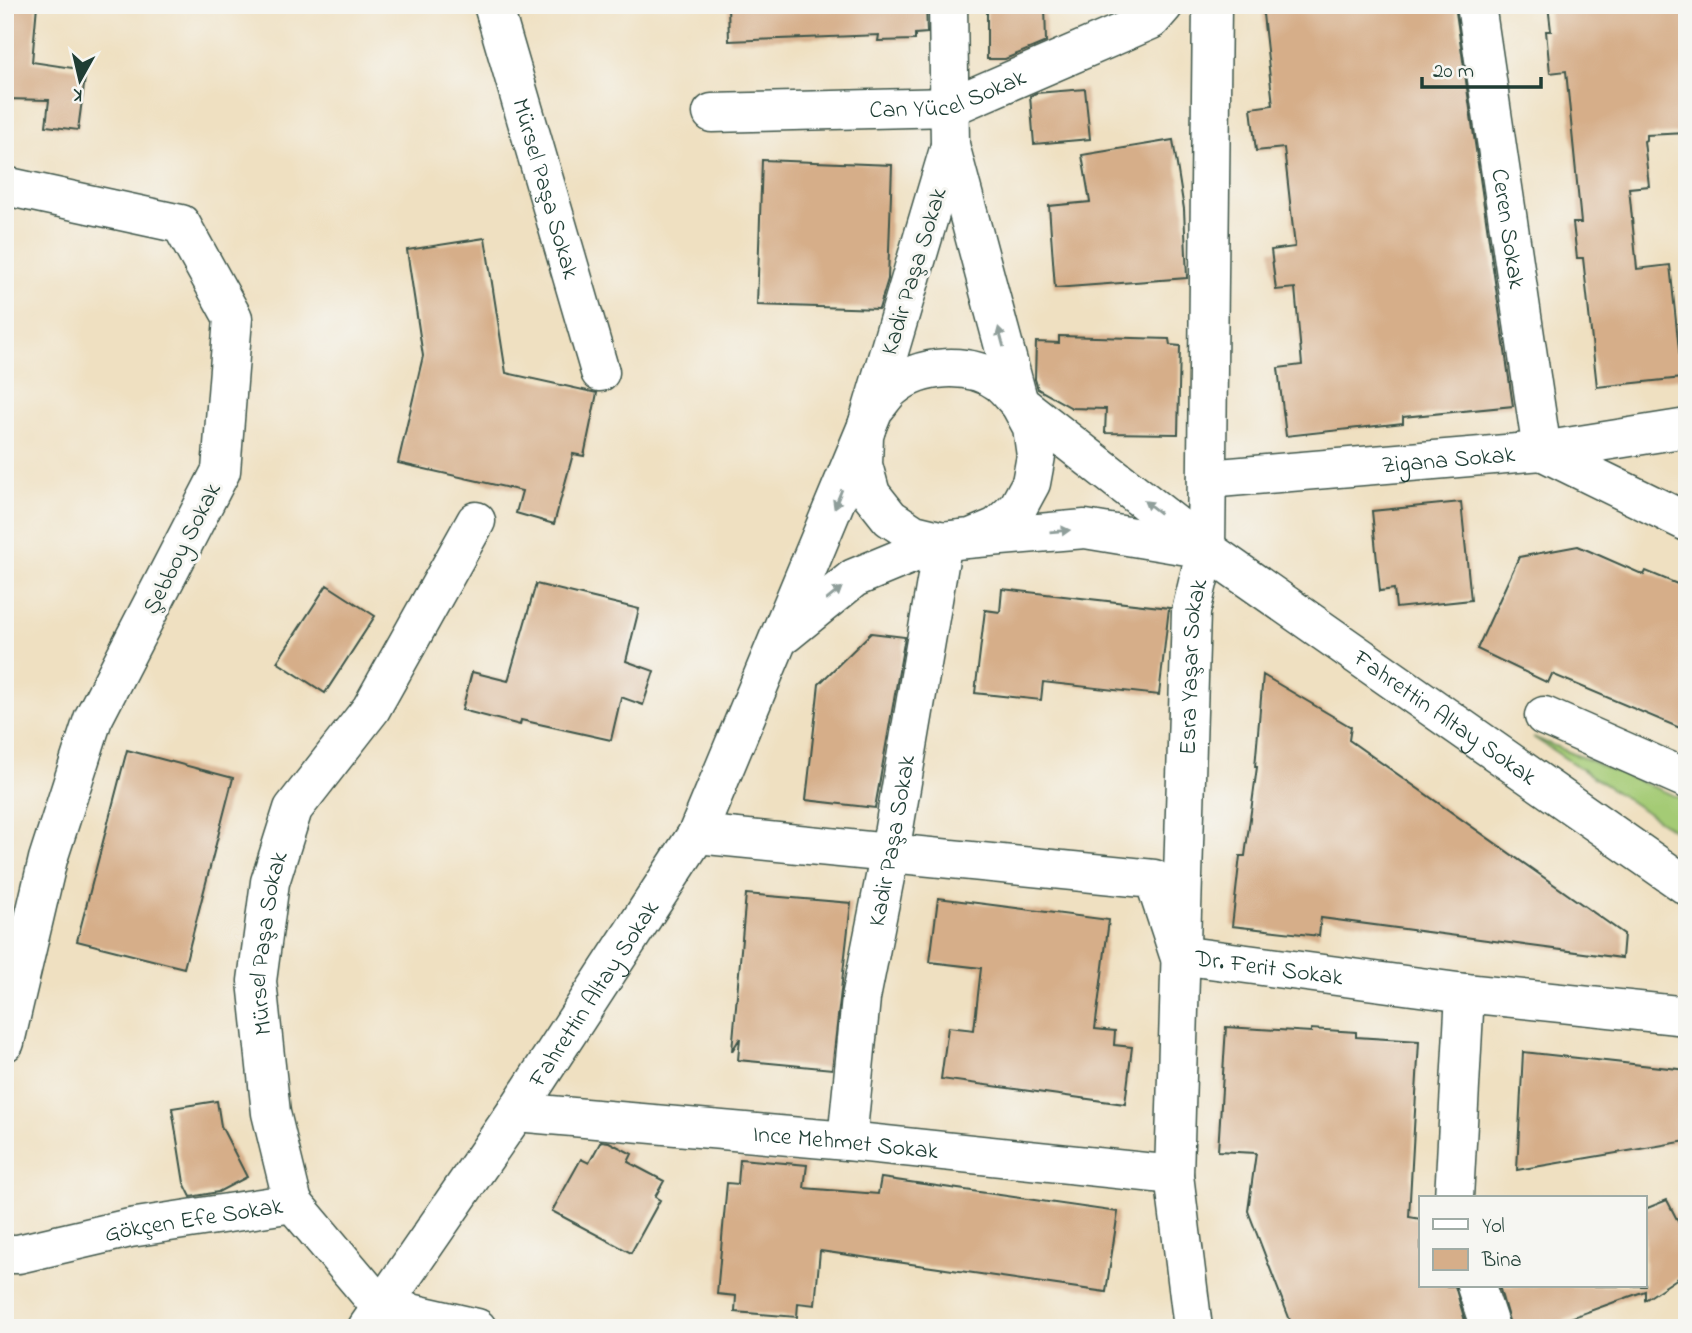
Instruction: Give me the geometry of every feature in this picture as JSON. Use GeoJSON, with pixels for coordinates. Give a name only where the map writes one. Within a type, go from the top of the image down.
{"type":"FeatureCollection","features":[{"type":"Feature","properties":{"kind":"street","name":"Mürsel Paşa Sokak"},"geometry":{"type":"LineString","coordinates":[[493,5],[600,372]]}},
{"type":"Feature","properties":{"kind":"street","name":"Kadir Paşa Sokak"},"geometry":{"type":"LineString","coordinates":[[948,5],[950,145],[1019,403]]}},
{"type":"Feature","properties":{"kind":"street","name":"Can Yücel Sokak"},"geometry":{"type":"LineString","coordinates":[[712,113],[950,107],[1151,20],[1164,5]]}},
{"type":"Feature","properties":{"kind":"street","name":"Esra Yaşar Sokak"},"geometry":{"type":"LineString","coordinates":[[1194,1328],[1174,1175],[1191,612],[1206,549],[1212,5]]}},
{"type":"Feature","properties":{"kind":"street","name":"Ceren Sokak"},"geometry":{"type":"LineString","coordinates":[[1476,5],[1542,451]]}},
{"type":"Feature","properties":{"kind":"street","name":"Kadir Paşa Sokak"},"geometry":{"type":"LineString","coordinates":[[864,436],[950,145]]}},
{"type":"Feature","properties":{"kind":"street","name":"Şebboy Sokak"},"geometry":{"type":"LineString","coordinates":[[5,186],[181,224],[233,318],[221,471],[93,719],[48,859],[6,1034]]}},
{"type":"Feature","properties":{"kind":"street"},"geometry":{"type":"LineString","coordinates":[[781,637],[854,578],[943,541],[971,538],[997,527],[1018,507],[1031,483],[1036,456],[1032,428],[1019,403],[999,383],[973,371],[945,368],[917,373],[892,388],[874,409],[864,436],[863,465],[871,494],[890,517],[914,534],[943,541],[1085,529],[1206,549]]}},
{"type":"Feature","properties":{"kind":"street","name":"Fahrettin Altay Sokak"},"geometry":{"type":"LineString","coordinates":[[1019,403],[1206,549],[1687,886]]}},
{"type":"Feature","properties":{"kind":"street","name":"Zigana Sokak"},"geometry":{"type":"LineString","coordinates":[[1207,479],[1542,451],[1687,428]]}},
{"type":"Feature","properties":{"kind":"street","name":"Fahrettin Altay Sokak"},"geometry":{"type":"LineString","coordinates":[[374,1317],[516,1112],[697,834],[864,436]]}},
{"type":"Feature","properties":{"kind":"street"},"geometry":{"type":"LineString","coordinates":[[1542,451],[1687,522]]}},
{"type":"Feature","properties":{"kind":"street","name":"Mürsel Paşa Sokak"},"geometry":{"type":"LineString","coordinates":[[293,1203],[271,1113],[257,981],[270,882],[293,809],[371,709],[476,521]]}},
{"type":"Feature","properties":{"kind":"street","name":"Kadir Paşa Sokak"},"geometry":{"type":"LineString","coordinates":[[847,1142],[861,998],[890,852],[943,541]]}},
{"type":"Feature","properties":{"kind":"street"},"geometry":{"type":"LineString","coordinates":[[1544,716],[1687,779]]}},
{"type":"Feature","properties":{"kind":"street","name":"Dr. Ferit Sokak"},"geometry":{"type":"LineString","coordinates":[[697,834],[1154,879],[1179,955],[1465,993],[1687,1016]]}},
{"type":"Feature","properties":{"kind":"street"},"geometry":{"type":"LineString","coordinates":[[1454,1196],[1465,993]]}},
{"type":"Feature","properties":{"kind":"street","name":"Ince Mehmet Sokak"},"geometry":{"type":"LineString","coordinates":[[516,1112],[1174,1175]]}},
{"type":"Feature","properties":{"kind":"street","name":"Gökçen Efe Sokak"},"geometry":{"type":"LineString","coordinates":[[5,1254],[18,1254],[130,1228],[293,1203],[374,1317]]}},
{"type":"Feature","properties":{"kind":"street"},"geometry":{"type":"LineString","coordinates":[[1477,1288],[1490,1328]]}},
{"type":"Feature","properties":{"kind":"street"},"geometry":{"type":"LineString","coordinates":[[374,1317],[477,1328]]}},
{"type":"Feature","properties":{"kind":"green space"},"geometry":{"type":"Polygon","coordinates":[[[1533,737],[1687,801],[1687,839],[1533,737]]]}},
{"type":"Feature","properties":{"kind":"building"},"geometry":{"type":"Polygon","coordinates":[[[5,5],[37,5],[32,62],[86,70],[78,130],[46,126],[49,100],[5,99],[5,5]]]}},
{"type":"Feature","properties":{"kind":"building"},"geometry":{"type":"Polygon","coordinates":[[[728,5],[926,5],[927,33],[915,34],[915,40],[878,41],[879,35],[729,41],[728,5]]]}},
{"type":"Feature","properties":{"kind":"building"},"geometry":{"type":"Polygon","coordinates":[[[987,5],[1045,5],[1046,42],[1005,59],[987,59],[987,5]]]}},
{"type":"Feature","properties":{"kind":"building"},"geometry":{"type":"Polygon","coordinates":[[[1262,5],[1455,5],[1513,406],[1403,417],[1403,423],[1286,436],[1278,368],[1302,365],[1295,288],[1276,290],[1271,250],[1295,247],[1284,148],[1256,151],[1251,108],[1273,105],[1262,5]]]}},
{"type":"Feature","properties":{"kind":"building"},"geometry":{"type":"Polygon","coordinates":[[[1548,5],[1687,5],[1687,133],[1646,135],[1644,141],[1649,186],[1629,188],[1637,269],[1670,265],[1682,378],[1597,387],[1583,258],[1577,258],[1573,223],[1581,223],[1566,71],[1550,73],[1546,31],[1551,31],[1548,5]]]}},
{"type":"Feature","properties":{"kind":"building"},"geometry":{"type":"Polygon","coordinates":[[[1085,89],[1090,139],[1034,144],[1030,96],[1036,93],[1085,89]]]}},
{"type":"Feature","properties":{"kind":"building"},"geometry":{"type":"Polygon","coordinates":[[[1173,140],[1184,209],[1187,278],[1055,288],[1049,206],[1090,202],[1082,155],[1173,140]]]}},
{"type":"Feature","properties":{"kind":"building"},"geometry":{"type":"Polygon","coordinates":[[[762,160],[892,165],[888,279],[879,309],[757,305],[762,160]]]}},
{"type":"Feature","properties":{"kind":"building"},"geometry":{"type":"Polygon","coordinates":[[[485,238],[506,373],[597,393],[584,456],[573,454],[554,524],[516,513],[522,491],[398,463],[423,356],[407,250],[485,238]]]}},
{"type":"Feature","properties":{"kind":"building"},"geometry":{"type":"Polygon","coordinates":[[[1059,336],[1169,339],[1170,345],[1180,346],[1178,434],[1105,433],[1106,409],[1072,408],[1038,389],[1035,379],[1036,342],[1059,343],[1059,336]]]}},
{"type":"Feature","properties":{"kind":"building"},"geometry":{"type":"Polygon","coordinates":[[[1461,502],[1471,600],[1396,608],[1394,589],[1380,591],[1372,511],[1461,502]]]}},
{"type":"Feature","properties":{"kind":"building"},"geometry":{"type":"Polygon","coordinates":[[[1578,546],[1644,575],[1646,571],[1687,588],[1687,731],[1552,674],[1548,683],[1477,649],[1519,557],[1578,546]]]}},
{"type":"Feature","properties":{"kind":"building"},"geometry":{"type":"Polygon","coordinates":[[[536,584],[639,609],[626,661],[654,671],[643,705],[621,697],[611,740],[521,720],[520,725],[462,710],[472,672],[508,681],[536,584]]]}},
{"type":"Feature","properties":{"kind":"building"},"geometry":{"type":"Polygon","coordinates":[[[327,585],[375,616],[325,693],[277,662],[327,585]]]}},
{"type":"Feature","properties":{"kind":"building"},"geometry":{"type":"Polygon","coordinates":[[[1002,589],[1169,608],[1159,695],[1043,682],[1041,700],[975,693],[985,610],[1000,612],[1002,589]]]}},
{"type":"Feature","properties":{"kind":"building"},"geometry":{"type":"Polygon","coordinates":[[[871,633],[905,637],[875,808],[806,800],[819,684],[871,633]]]}},
{"type":"Feature","properties":{"kind":"building"},"geometry":{"type":"Polygon","coordinates":[[[1263,675],[1351,727],[1349,740],[1624,934],[1622,958],[1321,918],[1319,936],[1232,926],[1240,856],[1245,856],[1257,767],[1263,675]]]}},
{"type":"Feature","properties":{"kind":"building"},"geometry":{"type":"Polygon","coordinates":[[[127,750],[233,778],[184,968],[77,941],[127,750]]]}},
{"type":"Feature","properties":{"kind":"building"},"geometry":{"type":"Polygon","coordinates":[[[746,894],[851,903],[832,1069],[738,1060],[740,1038],[732,1051],[746,894]]]}},
{"type":"Feature","properties":{"kind":"building"},"geometry":{"type":"Polygon","coordinates":[[[938,898],[1109,920],[1095,1029],[1115,1031],[1114,1045],[1132,1047],[1125,1104],[941,1079],[948,1027],[974,1030],[981,968],[930,962],[938,898]]]}},
{"type":"Feature","properties":{"kind":"building"},"geometry":{"type":"Polygon","coordinates":[[[1226,1027],[1356,1032],[1356,1037],[1419,1041],[1409,1217],[1419,1219],[1419,1288],[1456,1288],[1467,1328],[1293,1328],[1248,1211],[1256,1153],[1218,1151],[1226,1027]]]}},
{"type":"Feature","properties":{"kind":"building"},"geometry":{"type":"Polygon","coordinates":[[[1523,1052],[1687,1070],[1687,1141],[1517,1170],[1523,1052]]]}},
{"type":"Feature","properties":{"kind":"building"},"geometry":{"type":"Polygon","coordinates":[[[217,1101],[221,1126],[247,1177],[218,1192],[191,1197],[184,1183],[172,1108],[217,1101]]]}},
{"type":"Feature","properties":{"kind":"building"},"geometry":{"type":"Polygon","coordinates":[[[601,1141],[609,1142],[632,1154],[628,1162],[664,1181],[655,1197],[660,1200],[631,1253],[552,1211],[581,1159],[589,1163],[601,1141]]]}},
{"type":"Feature","properties":{"kind":"building"},"geometry":{"type":"Polygon","coordinates":[[[740,1159],[807,1165],[804,1188],[878,1194],[881,1178],[1118,1212],[1106,1292],[820,1251],[815,1305],[798,1303],[797,1317],[735,1312],[736,1296],[717,1294],[727,1183],[738,1184],[740,1159]]]}},
{"type":"Feature","properties":{"kind":"building"},"geometry":{"type":"Polygon","coordinates":[[[1667,1200],[1687,1239],[1687,1272],[1645,1300],[1645,1291],[1543,1328],[1511,1328],[1500,1288],[1646,1288],[1646,1209],[1667,1200]]]}}]}
